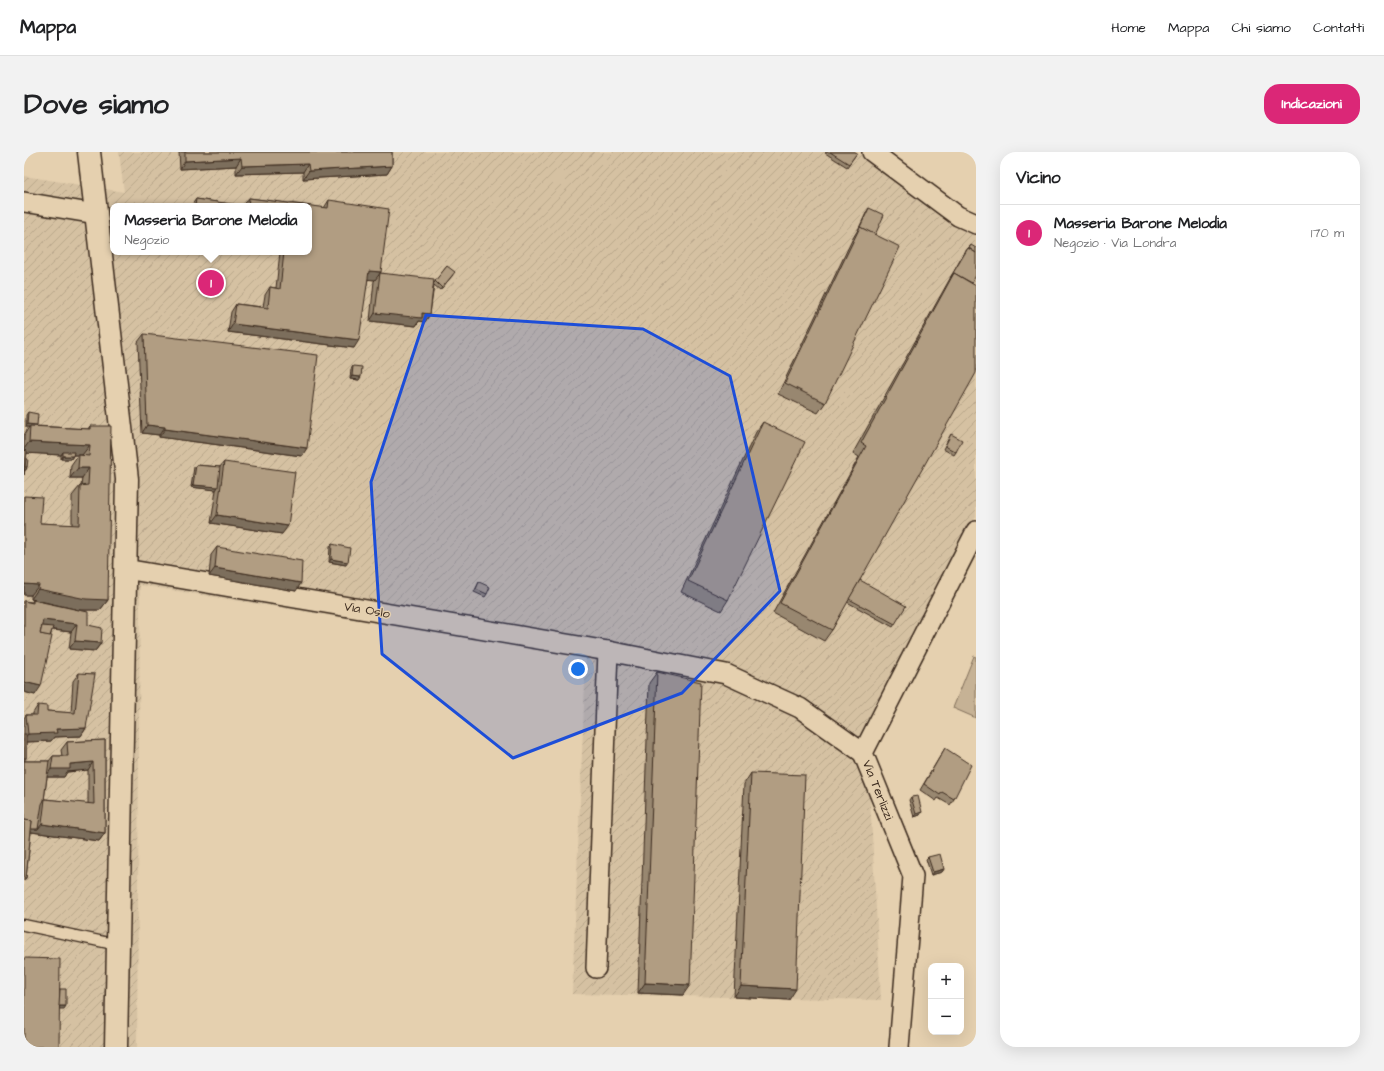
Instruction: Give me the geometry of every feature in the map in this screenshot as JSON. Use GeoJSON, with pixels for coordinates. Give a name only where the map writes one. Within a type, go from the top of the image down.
{"type":"FeatureCollection","features":[{"type":"Feature","properties":{"kind":"street"},"geometry":{"type":"LineString","coordinates":[[89,152],[127,479],[116,1047]]}},
{"type":"Feature","properties":{"kind":"street"},"geometry":{"type":"LineString","coordinates":[[872,152],[958,216],[976,224]]}},
{"type":"Feature","properties":{"kind":"street"},"geometry":{"type":"LineString","coordinates":[[24,202],[96,214]]}},
{"type":"Feature","properties":{"kind":"street","name":"Via Terlizzi"},"geometry":{"type":"LineString","coordinates":[[899,1047],[913,876],[863,754],[976,531]]}},
{"type":"Feature","properties":{"kind":"street","name":"Via Oslo"},"geometry":{"type":"LineString","coordinates":[[125,569],[608,652],[726,674],[800,708],[863,754]]}},
{"type":"Feature","properties":{"kind":"street"},"geometry":{"type":"LineString","coordinates":[[596,968],[608,652]]}},
{"type":"Feature","properties":{"kind":"lane"},"geometry":{"type":"LineString","coordinates":[[24,925],[118,945]]}},
{"type":"Feature","properties":{"kind":"highlighted area"},"geometry":{"type":"Polygon","coordinates":[[[426,315],[643,329],[730,376],[780,591],[682,693],[513,758],[382,654],[371,482],[426,315]]]}},
{"type":"Feature","properties":{"kind":"shaded area"},"geometry":{"type":"Polygon","coordinates":[[[119,152],[856,152],[951,225],[976,236],[976,516],[866,725],[881,1000],[572,994],[586,657],[140,585],[137,1047],[24,1047],[24,176],[124,192],[119,152]]]}},
{"type":"Feature","properties":{"kind":"shaded area"},"geometry":{"type":"Polygon","coordinates":[[[974,656],[976,657],[976,718],[953,708],[974,656]]]}},
{"type":"Feature","properties":{"kind":"building"},"geometry":{"type":"Polygon","coordinates":[[[185,152],[392,152],[392,166],[309,171],[308,164],[242,166],[241,158],[185,161],[185,152]]]}},
{"type":"Feature","properties":{"kind":"building"},"geometry":{"type":"Polygon","coordinates":[[[830,152],[855,152],[857,153],[849,164],[830,152]]]}},
{"type":"Feature","properties":{"kind":"building"},"geometry":{"type":"Polygon","coordinates":[[[249,198],[288,203],[248,203],[249,198]]]}},
{"type":"Feature","properties":{"kind":"building"},"geometry":{"type":"Polygon","coordinates":[[[196,199],[225,203],[195,203],[196,199]]]}},
{"type":"Feature","properties":{"kind":"building"},"geometry":{"type":"Polygon","coordinates":[[[329,200],[389,209],[381,272],[369,271],[359,340],[233,324],[236,304],[268,308],[270,287],[280,289],[284,255],[312,255],[312,206],[328,208],[329,200]]]}},
{"type":"Feature","properties":{"kind":"building"},"geometry":{"type":"Polygon","coordinates":[[[869,208],[884,215],[875,235],[860,227],[869,208]]]}},
{"type":"Feature","properties":{"kind":"building"},"geometry":{"type":"Polygon","coordinates":[[[860,227],[900,247],[825,403],[785,383],[860,227]]]}},
{"type":"Feature","properties":{"kind":"building"},"geometry":{"type":"Polygon","coordinates":[[[971,245],[976,248],[976,253],[969,248],[971,245]]]}},
{"type":"Feature","properties":{"kind":"building"},"geometry":{"type":"Polygon","coordinates":[[[968,248],[976,253],[976,275],[972,283],[954,273],[950,278],[968,248]]]}},
{"type":"Feature","properties":{"kind":"building"},"geometry":{"type":"Polygon","coordinates":[[[447,266],[455,272],[442,288],[435,281],[447,266]]]}},
{"type":"Feature","properties":{"kind":"building"},"geometry":{"type":"Polygon","coordinates":[[[380,273],[434,279],[430,314],[422,313],[422,318],[375,313],[380,273]]]}},
{"type":"Feature","properties":{"kind":"building"},"geometry":{"type":"Polygon","coordinates":[[[954,273],[976,286],[976,373],[832,630],[780,603],[866,446],[861,443],[954,273]]]}},
{"type":"Feature","properties":{"kind":"building"},"geometry":{"type":"Polygon","coordinates":[[[144,334],[318,355],[307,448],[165,429],[165,427],[147,425],[144,334]]]}},
{"type":"Feature","properties":{"kind":"building"},"geometry":{"type":"Polygon","coordinates":[[[353,366],[362,367],[361,377],[352,376],[353,366]]]}},
{"type":"Feature","properties":{"kind":"building"},"geometry":{"type":"Polygon","coordinates":[[[28,412],[38,414],[37,425],[27,424],[28,412]]]}},
{"type":"Feature","properties":{"kind":"building"},"geometry":{"type":"Polygon","coordinates":[[[763,422],[805,442],[728,600],[688,581],[763,422]]]}},
{"type":"Feature","properties":{"kind":"building"},"geometry":{"type":"Polygon","coordinates":[[[30,426],[90,429],[90,426],[111,426],[108,600],[86,599],[38,589],[39,585],[24,584],[24,496],[42,497],[40,523],[79,525],[80,486],[88,485],[89,468],[78,468],[79,455],[89,456],[90,445],[29,442],[30,426]]]}},
{"type":"Feature","properties":{"kind":"building"},"geometry":{"type":"Polygon","coordinates":[[[951,434],[962,440],[956,452],[945,446],[951,434]]]}},
{"type":"Feature","properties":{"kind":"building"},"geometry":{"type":"Polygon","coordinates":[[[24,450],[27,451],[24,475],[24,450]]]}},
{"type":"Feature","properties":{"kind":"building"},"geometry":{"type":"Polygon","coordinates":[[[63,452],[74,452],[73,456],[63,456],[63,452]]]}},
{"type":"Feature","properties":{"kind":"building"},"geometry":{"type":"Polygon","coordinates":[[[26,459],[28,459],[27,467],[25,467],[26,459]]]}},
{"type":"Feature","properties":{"kind":"building"},"geometry":{"type":"Polygon","coordinates":[[[224,462],[295,472],[288,526],[217,515],[224,462]]]}},
{"type":"Feature","properties":{"kind":"building"},"geometry":{"type":"Polygon","coordinates":[[[196,465],[220,467],[218,487],[193,485],[196,465]]]}},
{"type":"Feature","properties":{"kind":"building"},"geometry":{"type":"Polygon","coordinates":[[[332,544],[350,548],[348,562],[331,559],[332,544]]]}},
{"type":"Feature","properties":{"kind":"building"},"geometry":{"type":"Polygon","coordinates":[[[217,547],[302,561],[301,583],[215,568],[217,547]]]}},
{"type":"Feature","properties":{"kind":"building"},"geometry":{"type":"Polygon","coordinates":[[[860,580],[906,606],[895,624],[849,599],[860,580]]]}},
{"type":"Feature","properties":{"kind":"building"},"geometry":{"type":"Polygon","coordinates":[[[479,582],[490,587],[487,594],[476,589],[479,582]]]}},
{"type":"Feature","properties":{"kind":"building"},"geometry":{"type":"Polygon","coordinates":[[[33,600],[88,612],[88,625],[102,628],[101,643],[75,641],[77,624],[43,620],[40,634],[52,636],[41,686],[24,682],[24,601],[33,603],[33,600]]]}},
{"type":"Feature","properties":{"kind":"building"},"geometry":{"type":"Polygon","coordinates":[[[42,626],[53,627],[50,636],[40,634],[42,626]]]}},
{"type":"Feature","properties":{"kind":"building"},"geometry":{"type":"Polygon","coordinates":[[[657,672],[701,682],[690,985],[645,983],[657,672]]]}},
{"type":"Feature","properties":{"kind":"building"},"geometry":{"type":"Polygon","coordinates":[[[79,673],[95,674],[86,728],[56,729],[57,733],[28,734],[26,715],[37,715],[38,705],[47,706],[47,711],[75,713],[79,673]]]}},
{"type":"Feature","properties":{"kind":"building"},"geometry":{"type":"Polygon","coordinates":[[[24,734],[26,734],[26,758],[24,758],[24,734]]]}},
{"type":"Feature","properties":{"kind":"building"},"geometry":{"type":"Polygon","coordinates":[[[105,740],[105,833],[42,824],[45,799],[94,804],[93,762],[70,764],[70,769],[51,769],[53,756],[68,756],[67,742],[105,740]]]}},
{"type":"Feature","properties":{"kind":"building"},"geometry":{"type":"Polygon","coordinates":[[[945,748],[971,765],[954,799],[942,792],[940,795],[924,784],[945,748]]]}},
{"type":"Feature","properties":{"kind":"building"},"geometry":{"type":"Polygon","coordinates":[[[24,761],[49,761],[44,800],[38,829],[31,829],[32,821],[24,820],[24,761]]]}},
{"type":"Feature","properties":{"kind":"building"},"geometry":{"type":"Polygon","coordinates":[[[751,773],[805,775],[796,989],[741,986],[751,773]]]}},
{"type":"Feature","properties":{"kind":"building"},"geometry":{"type":"Polygon","coordinates":[[[918,796],[922,812],[916,814],[911,797],[918,796]]]}},
{"type":"Feature","properties":{"kind":"building"},"geometry":{"type":"Polygon","coordinates":[[[24,820],[32,821],[26,878],[24,878],[24,820]]]}},
{"type":"Feature","properties":{"kind":"building"},"geometry":{"type":"Polygon","coordinates":[[[940,854],[944,869],[933,872],[928,857],[940,854]]]}},
{"type":"Feature","properties":{"kind":"building"},"geometry":{"type":"Polygon","coordinates":[[[24,958],[60,959],[59,1047],[24,1047],[24,958]]]}},
{"type":"Feature","properties":{"kind":"building"},"geometry":{"type":"Polygon","coordinates":[[[60,989],[66,989],[66,1006],[59,1006],[60,989]]]}},
{"type":"Feature","properties":{"kind":"place","name":"Masseria Barone Melodia"},"geometry":{"type":"Point","coordinates":[211,283]}}]}
